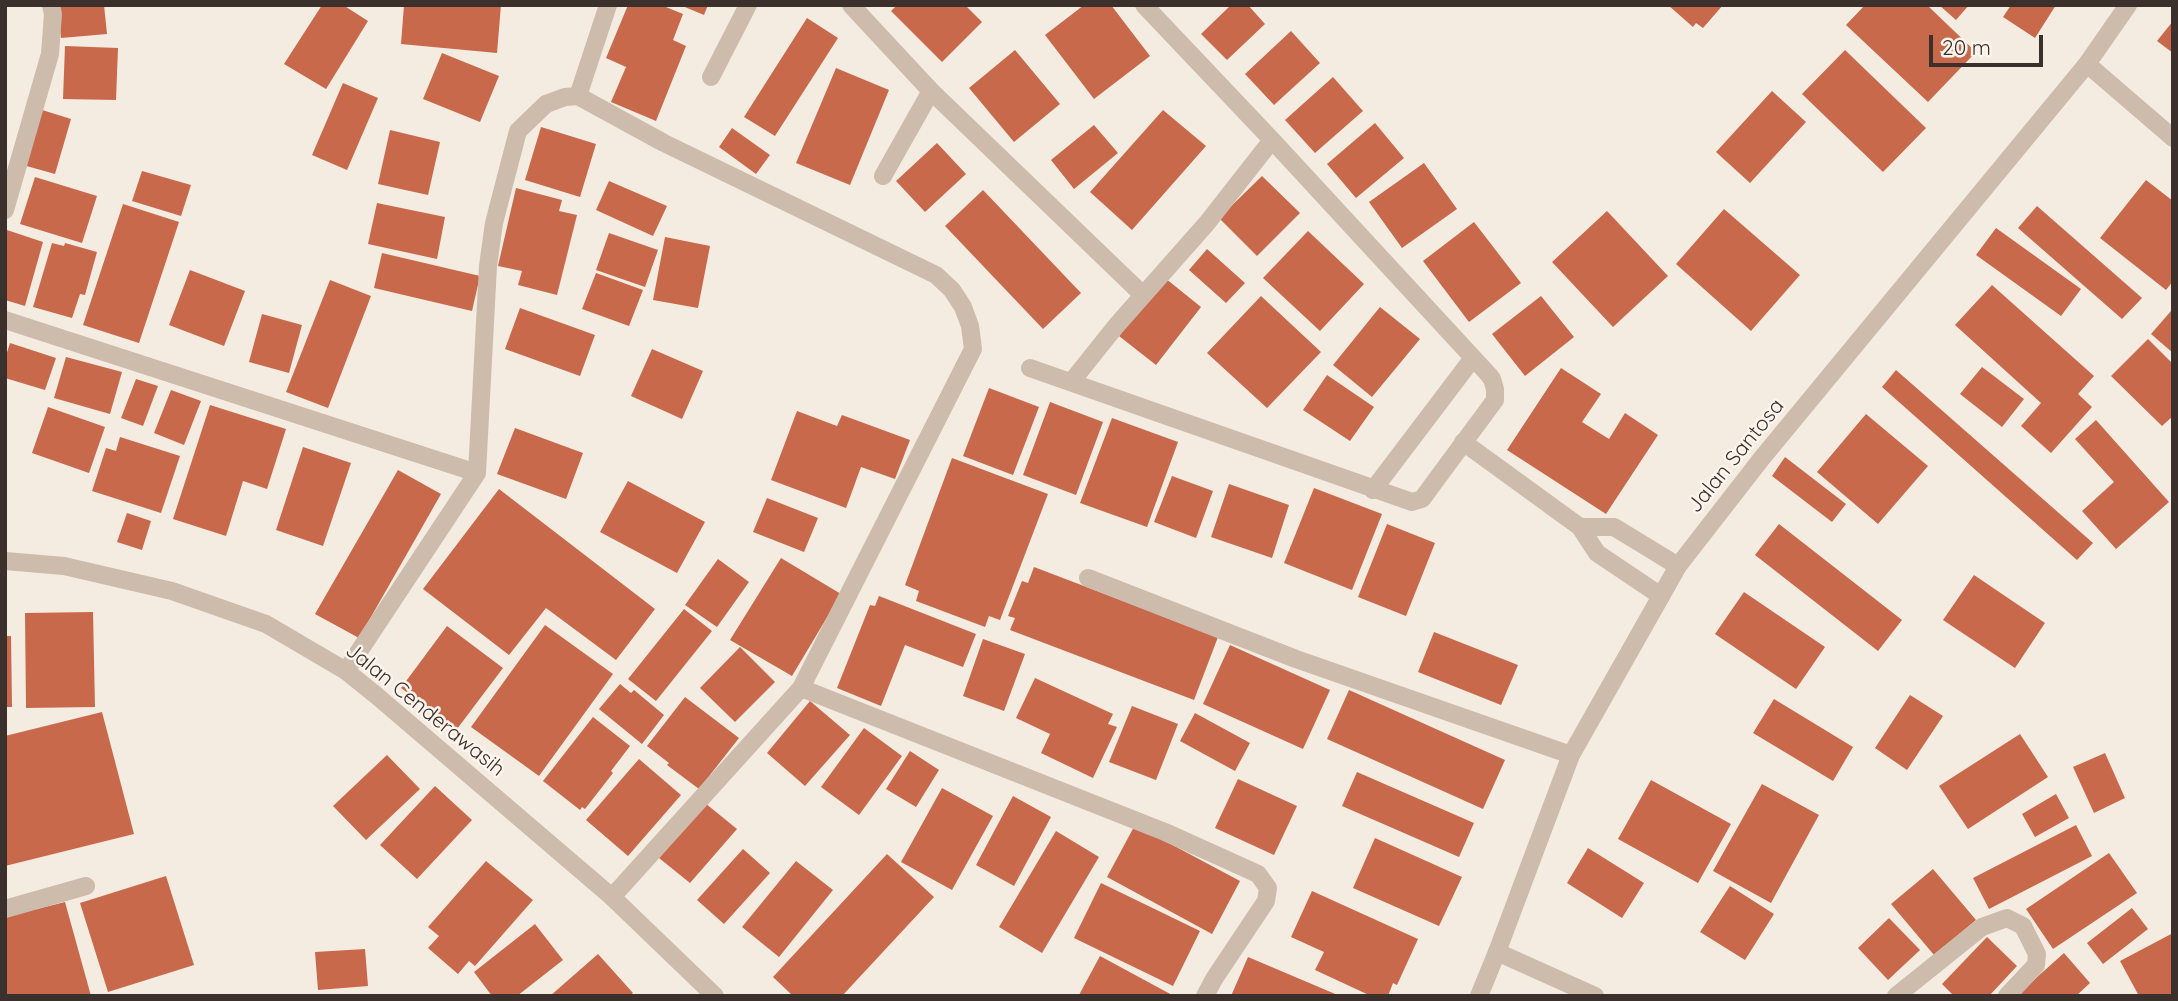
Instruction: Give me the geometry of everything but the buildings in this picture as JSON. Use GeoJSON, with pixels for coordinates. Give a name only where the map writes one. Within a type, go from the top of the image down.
{"type":"FeatureCollection","features":[{"type":"Feature","properties":{"kind":"street"},"geometry":{"type":"LineString","coordinates":[[5,210],[50,54],[53,14],[51,5]]}},
{"type":"Feature","properties":{"kind":"street"},"geometry":{"type":"LineString","coordinates":[[578,96],[608,5]]}},
{"type":"Feature","properties":{"kind":"street"},"geometry":{"type":"LineString","coordinates":[[712,77],[748,5]]}},
{"type":"Feature","properties":{"kind":"street"},"geometry":{"type":"LineString","coordinates":[[851,5],[931,91],[1143,295]]}},
{"type":"Feature","properties":{"kind":"street"},"geometry":{"type":"LineString","coordinates":[[1030,368],[1412,502],[1422,499],[1495,400],[1492,379],[1144,5]]}},
{"type":"Feature","properties":{"kind":"street","name":"Jalan Santosa"},"geometry":{"type":"LineString","coordinates":[[1479,996],[1571,755],[1678,566],[1762,458],[2087,64],[2128,5]]}},
{"type":"Feature","properties":{"kind":"street"},"geometry":{"type":"LineString","coordinates":[[2087,64],[2173,138]]}},
{"type":"Feature","properties":{"kind":"street"},"geometry":{"type":"LineString","coordinates":[[883,176],[931,91]]}},
{"type":"Feature","properties":{"kind":"street"},"geometry":{"type":"LineString","coordinates":[[346,671],[477,473],[490,246],[494,223],[519,131],[546,104],[565,97],[578,96],[664,143],[936,275],[952,290],[963,307],[970,326],[973,349],[801,688],[612,897]]}},
{"type":"Feature","properties":{"kind":"street"},"geometry":{"type":"LineString","coordinates":[[1072,381],[1207,223],[1272,140]]}},
{"type":"Feature","properties":{"kind":"street"},"geometry":{"type":"LineString","coordinates":[[5,320],[477,473]]}},
{"type":"Feature","properties":{"kind":"street"},"geometry":{"type":"LineString","coordinates":[[1373,490],[1473,358]]}},
{"type":"Feature","properties":{"kind":"street"},"geometry":{"type":"LineString","coordinates":[[1463,442],[1580,527],[1597,553],[1661,596]]}},
{"type":"Feature","properties":{"kind":"street"},"geometry":{"type":"LineString","coordinates":[[1580,527],[1614,527],[1678,566]]}},
{"type":"Feature","properties":{"kind":"street","name":"Jalan Cenderawasih"},"geometry":{"type":"LineString","coordinates":[[5,561],[64,566],[172,591],[266,624],[346,671],[612,897],[715,996]]}},
{"type":"Feature","properties":{"kind":"street"},"geometry":{"type":"LineString","coordinates":[[1088,578],[1297,659],[1571,755]]}},
{"type":"Feature","properties":{"kind":"street"},"geometry":{"type":"LineString","coordinates":[[801,688],[1152,827],[1258,874],[1268,888],[1266,901],[1205,996]]}},
{"type":"Feature","properties":{"kind":"street"},"geometry":{"type":"LineString","coordinates":[[5,909],[86,886]]}},
{"type":"Feature","properties":{"kind":"street"},"geometry":{"type":"LineString","coordinates":[[1896,996],[1982,927],[2007,918],[2023,926],[2037,954],[2036,965],[2007,996]]}},
{"type":"Feature","properties":{"kind":"street"},"geometry":{"type":"LineString","coordinates":[[1497,952],[1595,996]]}}]}
